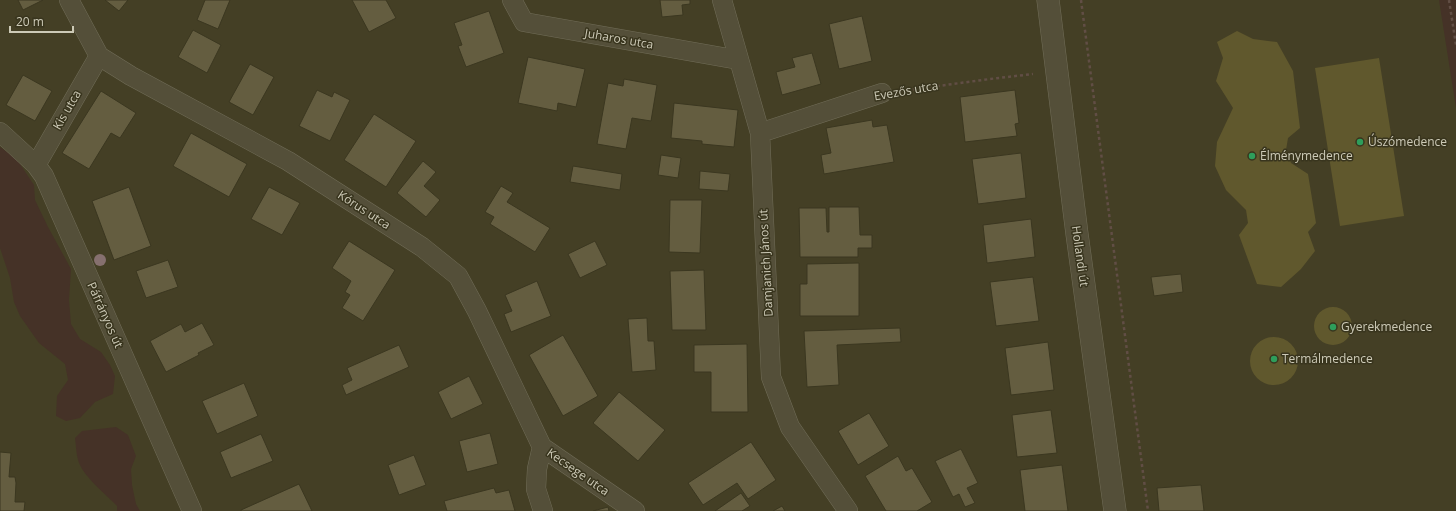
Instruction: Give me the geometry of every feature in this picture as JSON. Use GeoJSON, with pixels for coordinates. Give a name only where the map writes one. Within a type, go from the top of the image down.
{"type":"FeatureCollection","features":[{"type":"Feature","properties":{"kind":"street","name":"Kórus utca"},"geometry":{"type":"LineString","coordinates":[[69,0],[99,56],[131,76],[288,161],[422,247],[458,276],[477,311],[542,447]]}},
{"type":"Feature","properties":{"kind":"street","name":"Juharos utca"},"geometry":{"type":"LineString","coordinates":[[512,0],[524,22],[739,60]]}},
{"type":"Feature","properties":{"kind":"street","name":"Damjanich János út"},"geometry":{"type":"LineString","coordinates":[[722,0],[760,133],[771,377],[790,427],[848,511]]}},
{"type":"Feature","properties":{"kind":"street","name":"Hollandi út"},"geometry":{"type":"LineString","coordinates":[[1048,0],[1078,242],[1115,511]]}},
{"type":"Feature","properties":{"kind":"street","name":"Kis utca"},"geometry":{"type":"LineString","coordinates":[[36,165],[99,56]]}},
{"type":"Feature","properties":{"kind":"street","name":"Evezős utca"},"geometry":{"type":"LineString","coordinates":[[760,133],[882,93]]}},
{"type":"Feature","properties":{"kind":"street","name":"Páfrányos út"},"geometry":{"type":"LineString","coordinates":[[0,132],[36,165],[44,176],[192,511]]}},
{"type":"Feature","properties":{"kind":"street"},"geometry":{"type":"LineString","coordinates":[[542,447],[537,469],[536,488],[543,511]]}},
{"type":"Feature","properties":{"kind":"street","name":"Kecsege utca"},"geometry":{"type":"LineString","coordinates":[[542,447],[635,511]]}},
{"type":"Feature","properties":{"kind":"path"},"geometry":{"type":"LineString","coordinates":[[1081,0],[1148,511]]}},
{"type":"Feature","properties":{"kind":"path"},"geometry":{"type":"LineString","coordinates":[[1449,0],[1456,45]]}},
{"type":"Feature","properties":{"kind":"path","name":"Evezős utca"},"geometry":{"type":"LineString","coordinates":[[882,93],[990,78],[1032,74]]}},
{"type":"Feature","properties":{"kind":"shaded area"},"geometry":{"type":"Polygon","coordinates":[[[1439,0],[1456,0],[1456,108],[1439,0]]]}},
{"type":"Feature","properties":{"kind":"shaded area","name":"Élménymedence"},"geometry":{"type":"Polygon","coordinates":[[[1237,31],[1253,39],[1277,42],[1293,71],[1300,128],[1288,138],[1286,150],[1291,163],[1308,174],[1316,223],[1308,232],[1315,251],[1301,269],[1281,287],[1257,284],[1239,235],[1248,223],[1246,210],[1226,190],[1215,166],[1217,142],[1233,108],[1216,81],[1223,58],[1217,42],[1237,31]]]}},
{"type":"Feature","properties":{"kind":"shaded area","name":"Úszómedence"},"geometry":{"type":"Polygon","coordinates":[[[1379,58],[1404,216],[1340,226],[1315,68],[1379,58]]]}},
{"type":"Feature","properties":{"kind":"shaded area"},"geometry":{"type":"Polygon","coordinates":[[[0,147],[16,158],[34,185],[35,200],[71,269],[69,300],[71,324],[80,339],[101,352],[110,365],[115,376],[113,394],[95,402],[80,418],[66,421],[56,416],[57,396],[68,380],[65,364],[39,343],[20,316],[14,302],[10,278],[0,248],[0,147]]]}},
{"type":"Feature","properties":{"kind":"shaded area","name":"Gyerekmedence"},"geometry":{"type":"Polygon","coordinates":[[[1333,307],[1346,313],[1352,326],[1346,339],[1333,345],[1320,339],[1314,326],[1320,313],[1333,307]]]}},
{"type":"Feature","properties":{"kind":"shaded area","name":"Termálmedence"},"geometry":{"type":"Polygon","coordinates":[[[1269,337],[1279,337],[1291,344],[1298,356],[1298,366],[1291,378],[1279,385],[1269,385],[1261,381],[1254,374],[1250,366],[1250,356],[1254,348],[1261,341],[1269,337]]]}},
{"type":"Feature","properties":{"kind":"shaded area"},"geometry":{"type":"Polygon","coordinates":[[[116,427],[128,435],[136,456],[131,469],[132,485],[136,504],[140,511],[117,511],[117,506],[89,479],[78,460],[75,438],[82,431],[116,427]]]}},
{"type":"Feature","properties":{"kind":"building"},"geometry":{"type":"Polygon","coordinates":[[[18,0],[43,0],[23,10],[18,0]]]}},
{"type":"Feature","properties":{"kind":"building"},"geometry":{"type":"Polygon","coordinates":[[[105,0],[128,0],[119,11],[105,0]]]}},
{"type":"Feature","properties":{"kind":"building"},"geometry":{"type":"Polygon","coordinates":[[[205,0],[230,0],[218,29],[197,20],[205,0]]]}},
{"type":"Feature","properties":{"kind":"building"},"geometry":{"type":"Polygon","coordinates":[[[352,0],[386,0],[396,18],[369,32],[352,0]]]}},
{"type":"Feature","properties":{"kind":"building"},"geometry":{"type":"Polygon","coordinates":[[[660,0],[690,0],[690,4],[682,5],[683,15],[662,17],[660,0]]]}},
{"type":"Feature","properties":{"kind":"building"},"geometry":{"type":"Polygon","coordinates":[[[489,11],[504,53],[466,67],[458,46],[462,45],[454,23],[489,11]]]}},
{"type":"Feature","properties":{"kind":"building"},"geometry":{"type":"Polygon","coordinates":[[[862,16],[872,61],[839,69],[829,24],[862,16]]]}},
{"type":"Feature","properties":{"kind":"building"},"geometry":{"type":"Polygon","coordinates":[[[193,30],[221,45],[207,73],[178,57],[193,30]]]}},
{"type":"Feature","properties":{"kind":"building"},"geometry":{"type":"Polygon","coordinates":[[[812,53],[821,84],[782,95],[776,72],[795,67],[792,58],[812,53]]]}},
{"type":"Feature","properties":{"kind":"building"},"geometry":{"type":"Polygon","coordinates":[[[528,57],[585,69],[576,107],[558,103],[557,111],[518,103],[528,57]]]}},
{"type":"Feature","properties":{"kind":"building"},"geometry":{"type":"Polygon","coordinates":[[[250,64],[274,77],[253,115],[229,102],[250,64]]]}},
{"type":"Feature","properties":{"kind":"building"},"geometry":{"type":"Polygon","coordinates":[[[23,75],[52,91],[35,121],[6,105],[23,75]]]}},
{"type":"Feature","properties":{"kind":"building"},"geometry":{"type":"Polygon","coordinates":[[[624,79],[657,85],[651,121],[632,118],[626,149],[597,144],[608,83],[623,86],[624,79]]]}},
{"type":"Feature","properties":{"kind":"building"},"geometry":{"type":"Polygon","coordinates":[[[317,90],[332,97],[334,92],[350,100],[330,141],[299,126],[317,90]]]}},
{"type":"Feature","properties":{"kind":"building"},"geometry":{"type":"Polygon","coordinates":[[[1015,90],[1019,123],[1015,124],[1017,136],[965,142],[960,97],[1015,90]]]}},
{"type":"Feature","properties":{"kind":"building"},"geometry":{"type":"Polygon","coordinates":[[[101,91],[136,113],[120,138],[111,133],[89,169],[62,153],[101,91]]]}},
{"type":"Feature","properties":{"kind":"building"},"geometry":{"type":"Polygon","coordinates":[[[674,103],[738,110],[734,147],[702,144],[702,141],[671,138],[674,103]]]}},
{"type":"Feature","properties":{"kind":"building"},"geometry":{"type":"Polygon","coordinates":[[[374,114],[416,141],[386,187],[344,160],[374,114]]]}},
{"type":"Feature","properties":{"kind":"building"},"geometry":{"type":"Polygon","coordinates":[[[872,120],[873,127],[887,125],[894,162],[824,174],[821,155],[831,153],[826,128],[872,120]]]}},
{"type":"Feature","properties":{"kind":"building"},"geometry":{"type":"Polygon","coordinates":[[[191,133],[247,164],[229,197],[173,166],[191,133]]]}},
{"type":"Feature","properties":{"kind":"building"},"geometry":{"type":"Polygon","coordinates":[[[1021,153],[1026,198],[978,204],[972,159],[1021,153]]]}},
{"type":"Feature","properties":{"kind":"building"},"geometry":{"type":"Polygon","coordinates":[[[661,155],[681,158],[678,178],[658,175],[661,155]]]}},
{"type":"Feature","properties":{"kind":"building"},"geometry":{"type":"Polygon","coordinates":[[[423,161],[436,172],[424,186],[440,200],[426,217],[397,193],[423,161]]]}},
{"type":"Feature","properties":{"kind":"building"},"geometry":{"type":"Polygon","coordinates":[[[573,166],[622,174],[620,190],[570,182],[573,166]]]}},
{"type":"Feature","properties":{"kind":"building"},"geometry":{"type":"Polygon","coordinates":[[[700,171],[730,174],[728,191],[699,189],[700,171]]]}},
{"type":"Feature","properties":{"kind":"building"},"geometry":{"type":"Polygon","coordinates":[[[501,186],[513,193],[507,202],[550,228],[535,252],[490,224],[494,217],[485,212],[501,186]]]}},
{"type":"Feature","properties":{"kind":"building"},"geometry":{"type":"Polygon","coordinates":[[[129,187],[151,246],[114,260],[92,201],[129,187]]]}},
{"type":"Feature","properties":{"kind":"building"},"geometry":{"type":"Polygon","coordinates":[[[269,187],[300,203],[282,235],[251,219],[269,187]]]}},
{"type":"Feature","properties":{"kind":"building"},"geometry":{"type":"Polygon","coordinates":[[[670,200],[702,200],[700,253],[669,252],[670,200]]]}},
{"type":"Feature","properties":{"kind":"building"},"geometry":{"type":"Polygon","coordinates":[[[829,207],[859,207],[860,235],[872,235],[872,248],[858,248],[858,257],[800,257],[799,208],[826,208],[827,232],[829,232],[829,207]]]}},
{"type":"Feature","properties":{"kind":"building"},"geometry":{"type":"Polygon","coordinates":[[[1031,219],[1035,257],[987,263],[983,225],[1031,219]]]}},
{"type":"Feature","properties":{"kind":"building"},"geometry":{"type":"Polygon","coordinates":[[[349,241],[395,270],[363,321],[342,308],[350,295],[345,292],[351,281],[332,268],[349,241]]]}},
{"type":"Feature","properties":{"kind":"building"},"geometry":{"type":"Polygon","coordinates":[[[595,241],[607,265],[580,278],[568,254],[595,241]]]}},
{"type":"Feature","properties":{"kind":"building"},"geometry":{"type":"Polygon","coordinates":[[[168,260],[178,287],[146,298],[136,271],[168,260]]]}},
{"type":"Feature","properties":{"kind":"building"},"geometry":{"type":"Polygon","coordinates":[[[859,263],[859,316],[800,316],[800,284],[807,284],[807,264],[859,263]]]}},
{"type":"Feature","properties":{"kind":"building"},"geometry":{"type":"Polygon","coordinates":[[[704,270],[706,330],[672,330],[670,271],[704,270]]]}},
{"type":"Feature","properties":{"kind":"building"},"geometry":{"type":"Polygon","coordinates":[[[1181,274],[1183,292],[1154,296],[1151,277],[1181,274]]]}},
{"type":"Feature","properties":{"kind":"building"},"geometry":{"type":"Polygon","coordinates":[[[1033,277],[1039,321],[996,326],[990,282],[1033,277]]]}},
{"type":"Feature","properties":{"kind":"building"},"geometry":{"type":"Polygon","coordinates":[[[537,281],[551,316],[511,332],[504,314],[512,311],[505,295],[537,281]]]}},
{"type":"Feature","properties":{"kind":"building"},"geometry":{"type":"Polygon","coordinates":[[[647,318],[648,341],[654,341],[656,370],[632,372],[628,319],[647,318]]]}},
{"type":"Feature","properties":{"kind":"building"},"geometry":{"type":"Polygon","coordinates":[[[202,323],[214,345],[198,353],[199,355],[166,372],[150,341],[181,324],[185,332],[202,323]]]}},
{"type":"Feature","properties":{"kind":"building"},"geometry":{"type":"Polygon","coordinates":[[[900,328],[901,342],[837,345],[839,385],[807,387],[804,331],[900,328]]]}},
{"type":"Feature","properties":{"kind":"building"},"geometry":{"type":"Polygon","coordinates":[[[563,335],[598,396],[563,416],[529,355],[563,335]]]}},
{"type":"Feature","properties":{"kind":"building"},"geometry":{"type":"Polygon","coordinates":[[[1048,342],[1054,390],[1011,395],[1005,348],[1048,342]]]}},
{"type":"Feature","properties":{"kind":"building"},"geometry":{"type":"Polygon","coordinates":[[[747,344],[748,412],[711,412],[711,372],[694,372],[694,345],[747,344]]]}},
{"type":"Feature","properties":{"kind":"building"},"geometry":{"type":"Polygon","coordinates":[[[399,345],[409,367],[346,395],[342,385],[352,380],[347,368],[399,345]]]}},
{"type":"Feature","properties":{"kind":"building"},"geometry":{"type":"Polygon","coordinates":[[[469,376],[483,404],[451,419],[438,392],[469,376]]]}},
{"type":"Feature","properties":{"kind":"building"},"geometry":{"type":"Polygon","coordinates":[[[244,383],[258,416],[217,434],[202,401],[244,383]]]}},
{"type":"Feature","properties":{"kind":"building"},"geometry":{"type":"Polygon","coordinates":[[[619,392],[665,430],[638,461],[593,423],[619,392]]]}},
{"type":"Feature","properties":{"kind":"building"},"geometry":{"type":"Polygon","coordinates":[[[1051,410],[1057,453],[1017,457],[1012,415],[1051,410]]]}},
{"type":"Feature","properties":{"kind":"building"},"geometry":{"type":"Polygon","coordinates":[[[869,413],[889,446],[858,465],[838,431],[869,413]]]}},
{"type":"Feature","properties":{"kind":"building"},"geometry":{"type":"Polygon","coordinates":[[[490,433],[498,464],[467,472],[459,441],[490,433]]]}},
{"type":"Feature","properties":{"kind":"building"},"geometry":{"type":"Polygon","coordinates":[[[261,434],[273,461],[231,478],[220,452],[261,434]]]}},
{"type":"Feature","properties":{"kind":"building"},"geometry":{"type":"Polygon","coordinates":[[[751,442],[776,480],[748,499],[737,483],[703,505],[688,483],[751,442]]]}},
{"type":"Feature","properties":{"kind":"building"},"geometry":{"type":"Polygon","coordinates":[[[961,449],[978,483],[967,488],[975,503],[965,507],[959,494],[953,497],[935,461],[961,449]]]}},
{"type":"Feature","properties":{"kind":"building"},"geometry":{"type":"Polygon","coordinates":[[[0,452],[11,453],[9,477],[15,477],[15,502],[25,502],[24,511],[0,511],[0,452]]]}},
{"type":"Feature","properties":{"kind":"building"},"geometry":{"type":"Polygon","coordinates":[[[414,455],[426,485],[399,495],[388,465],[414,455]]]}},
{"type":"Feature","properties":{"kind":"building"},"geometry":{"type":"Polygon","coordinates":[[[898,456],[906,471],[912,468],[932,502],[917,511],[886,511],[865,476],[898,456]]]}},
{"type":"Feature","properties":{"kind":"building"},"geometry":{"type":"Polygon","coordinates":[[[1062,465],[1068,511],[1025,511],[1020,470],[1062,465]]]}},
{"type":"Feature","properties":{"kind":"building"},"geometry":{"type":"Polygon","coordinates":[[[299,484],[312,511],[241,511],[241,510],[299,484]]]}},
{"type":"Feature","properties":{"kind":"building"},"geometry":{"type":"Polygon","coordinates":[[[1201,485],[1204,511],[1159,511],[1157,488],[1201,485]]]}},
{"type":"Feature","properties":{"kind":"building"},"geometry":{"type":"Polygon","coordinates":[[[494,488],[496,493],[509,490],[515,511],[447,511],[444,501],[494,488]]]}},
{"type":"Feature","properties":{"kind":"building"},"geometry":{"type":"Polygon","coordinates":[[[741,493],[750,506],[742,511],[715,511],[741,493]]]}},
{"type":"Feature","properties":{"kind":"building"},"geometry":{"type":"Polygon","coordinates":[[[782,506],[785,511],[773,511],[782,506]]]}},
{"type":"Feature","properties":{"kind":"building"},"geometry":{"type":"Polygon","coordinates":[[[608,507],[609,511],[593,511],[608,507]]]}},
{"type":"Feature","properties":{"kind":"place","name":"Úszómedence"},"geometry":{"type":"Point","coordinates":[1360,142]}},
{"type":"Feature","properties":{"kind":"place","name":"Élménymedence"},"geometry":{"type":"Point","coordinates":[1252,156]}},
{"type":"Feature","properties":{"kind":"place","name":"Gyerekmedence"},"geometry":{"type":"Point","coordinates":[1333,327]}},
{"type":"Feature","properties":{"kind":"place","name":"Termálmedence"},"geometry":{"type":"Point","coordinates":[1274,359]}}]}
